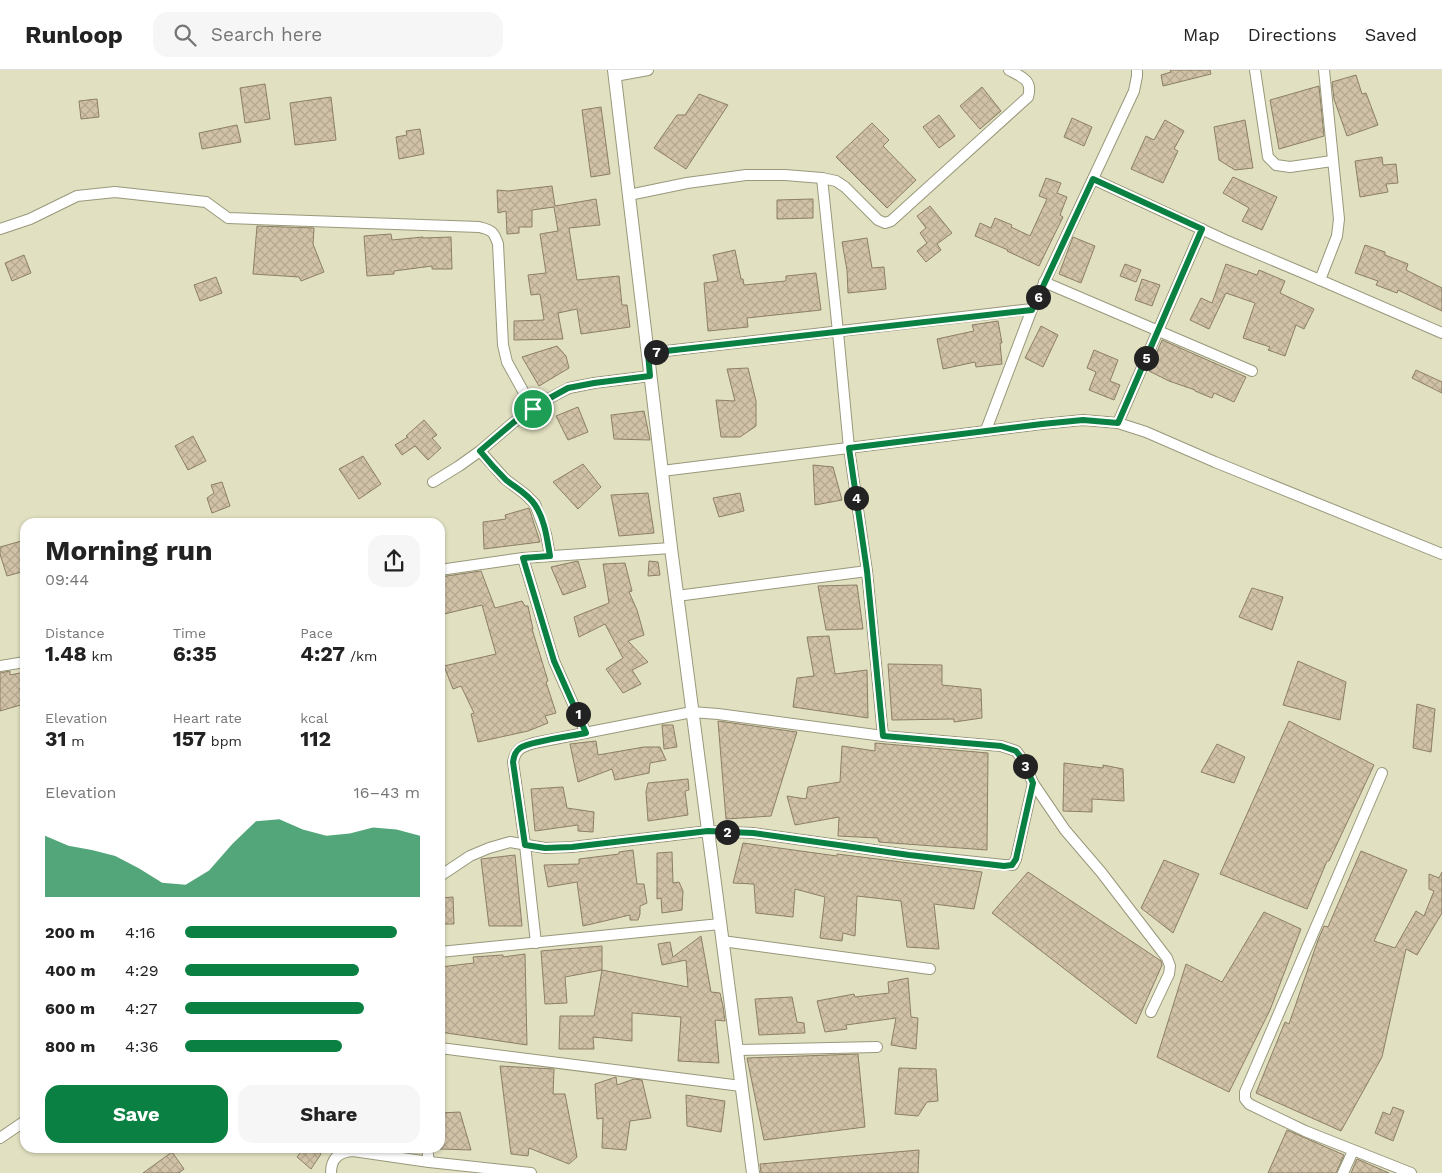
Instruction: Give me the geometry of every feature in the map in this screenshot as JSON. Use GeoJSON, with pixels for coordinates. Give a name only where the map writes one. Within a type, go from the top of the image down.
{"type":"FeatureCollection","features":[{"type":"Feature","properties":{"kind":"street"},"geometry":{"type":"LineString","coordinates":[[648,70],[615,73],[677,596],[753,1173]]}},
{"type":"Feature","properties":{"kind":"street"},"geometry":{"type":"LineString","coordinates":[[629,195],[746,175],[785,175],[822,178],[836,181],[845,187],[878,220],[885,223],[891,221],[1028,97],[1029,86],[1026,80],[1009,70]]}},
{"type":"Feature","properties":{"kind":"street"},"geometry":{"type":"LineString","coordinates":[[986,430],[1044,282],[1134,91],[1138,76],[1137,70]]}},
{"type":"Feature","properties":{"kind":"street"},"geometry":{"type":"LineString","coordinates":[[1255,70],[1268,157],[1276,165],[1290,167],[1332,161]]}},
{"type":"Feature","properties":{"kind":"street"},"geometry":{"type":"LineString","coordinates":[[1320,280],[1337,236],[1339,219],[1324,70]]}},
{"type":"Feature","properties":{"kind":"street"},"geometry":{"type":"LineString","coordinates":[[822,178],[849,448],[867,571],[883,736]]}},
{"type":"Feature","properties":{"kind":"street"},"geometry":{"type":"LineString","coordinates":[[1093,179],[1202,229],[1442,333]]}},
{"type":"Feature","properties":{"kind":"street"},"geometry":{"type":"LineString","coordinates":[[0,228],[30,219],[77,196],[115,192],[206,202],[228,218],[479,227],[490,230],[495,235],[498,244],[503,345],[507,362],[533,409]]}},
{"type":"Feature","properties":{"kind":"street"},"geometry":{"type":"LineString","coordinates":[[1118,423],[1202,229]]}},
{"type":"Feature","properties":{"kind":"street"},"geometry":{"type":"LineString","coordinates":[[1044,282],[1252,372]]}},
{"type":"Feature","properties":{"kind":"street"},"geometry":{"type":"LineString","coordinates":[[648,353],[1032,310]]}},
{"type":"Feature","properties":{"kind":"street"},"geometry":{"type":"LineString","coordinates":[[433,482],[480,451],[514,422],[568,388],[650,376]]}},
{"type":"Feature","properties":{"kind":"street"},"geometry":{"type":"LineString","coordinates":[[662,471],[986,430],[1083,420],[1118,423],[1146,432],[1224,466],[1442,554]]}},
{"type":"Feature","properties":{"kind":"street"},"geometry":{"type":"LineString","coordinates":[[480,451],[505,478],[535,504],[546,534],[550,556]]}},
{"type":"Feature","properties":{"kind":"street"},"geometry":{"type":"LineString","coordinates":[[445,569],[523,558],[671,548]]}},
{"type":"Feature","properties":{"kind":"street"},"geometry":{"type":"LineString","coordinates":[[523,558],[554,661],[586,733]]}},
{"type":"Feature","properties":{"kind":"street"},"geometry":{"type":"LineString","coordinates":[[677,596],[867,571]]}},
{"type":"Feature","properties":{"kind":"street"},"geometry":{"type":"LineString","coordinates":[[0,666],[20,663]]}},
{"type":"Feature","properties":{"kind":"street"},"geometry":{"type":"LineString","coordinates":[[536,943],[513,762],[515,754],[521,748],[534,743],[692,712],[718,714],[883,736],[1001,746],[1016,751],[1023,760],[1033,783],[1065,830],[1101,872],[1166,958],[1170,966],[1169,974],[1151,1012]]}},
{"type":"Feature","properties":{"kind":"street"},"geometry":{"type":"LineString","coordinates":[[1382,773],[1245,1092],[1245,1099],[1249,1104],[1305,1131],[1411,1173]]}},
{"type":"Feature","properties":{"kind":"street"},"geometry":{"type":"LineString","coordinates":[[445,873],[470,856],[510,842],[545,848],[572,847],[708,831],[753,833],[909,855],[1004,866],[1012,865],[1016,859],[1033,783]]}},
{"type":"Feature","properties":{"kind":"street"},"geometry":{"type":"LineString","coordinates":[[445,952],[720,924]]}},
{"type":"Feature","properties":{"kind":"street"},"geometry":{"type":"LineString","coordinates":[[722,940],[930,969]]}},
{"type":"Feature","properties":{"kind":"street"},"geometry":{"type":"LineString","coordinates":[[737,1050],[877,1047]]}},
{"type":"Feature","properties":{"kind":"street"},"geometry":{"type":"LineString","coordinates":[[445,1049],[741,1086]]}},
{"type":"Feature","properties":{"kind":"street"},"geometry":{"type":"LineString","coordinates":[[0,1138],[20,1124]]}},
{"type":"Feature","properties":{"kind":"street"},"geometry":{"type":"LineString","coordinates":[[1343,1173],[1353,1151]]}},
{"type":"Feature","properties":{"kind":"street"},"geometry":{"type":"LineString","coordinates":[[331,1173],[331,1167],[336,1157],[342,1153]]}},
{"type":"Feature","properties":{"kind":"street"},"geometry":{"type":"LineString","coordinates":[[368,1153],[531,1173]]}},
{"type":"Feature","properties":{"kind":"street"},"geometry":{"type":"LineString","coordinates":[[428,1153],[429,1162]]}},
{"type":"Feature","properties":{"kind":"building"},"geometry":{"type":"Polygon","coordinates":[[[1170,70],[1210,70],[1211,74],[1163,86],[1161,75],[1171,72],[1170,70]]]}},
{"type":"Feature","properties":{"kind":"building"},"geometry":{"type":"Polygon","coordinates":[[[1356,75],[1362,94],[1366,93],[1378,125],[1347,136],[1334,99],[1332,82],[1356,75]]]}},
{"type":"Feature","properties":{"kind":"building"},"geometry":{"type":"Polygon","coordinates":[[[265,84],[270,119],[245,123],[240,88],[265,84]]]}},
{"type":"Feature","properties":{"kind":"building"},"geometry":{"type":"Polygon","coordinates":[[[1319,86],[1324,136],[1279,149],[1270,100],[1319,86]]]}},
{"type":"Feature","properties":{"kind":"building"},"geometry":{"type":"Polygon","coordinates":[[[982,87],[1001,111],[980,129],[960,106],[982,87]]]}},
{"type":"Feature","properties":{"kind":"building"},"geometry":{"type":"Polygon","coordinates":[[[699,94],[728,105],[686,169],[654,148],[677,115],[685,115],[699,94]]]}},
{"type":"Feature","properties":{"kind":"building"},"geometry":{"type":"Polygon","coordinates":[[[331,97],[336,140],[295,145],[290,103],[331,97]]]}},
{"type":"Feature","properties":{"kind":"building"},"geometry":{"type":"Polygon","coordinates":[[[97,99],[99,117],[81,119],[79,101],[97,99]]]}},
{"type":"Feature","properties":{"kind":"building"},"geometry":{"type":"Polygon","coordinates":[[[601,107],[610,174],[591,177],[582,110],[601,107]]]}},
{"type":"Feature","properties":{"kind":"building"},"geometry":{"type":"Polygon","coordinates":[[[939,115],[955,136],[939,148],[923,127],[939,115]]]}},
{"type":"Feature","properties":{"kind":"building"},"geometry":{"type":"Polygon","coordinates":[[[1072,118],[1092,127],[1084,146],[1064,137],[1072,118]]]}},
{"type":"Feature","properties":{"kind":"building"},"geometry":{"type":"Polygon","coordinates":[[[1165,120],[1184,131],[1174,149],[1178,151],[1163,183],[1131,169],[1146,136],[1154,140],[1165,120]]]}},
{"type":"Feature","properties":{"kind":"building"},"geometry":{"type":"Polygon","coordinates":[[[1245,120],[1253,168],[1235,170],[1219,160],[1214,127],[1245,120]]]}},
{"type":"Feature","properties":{"kind":"building"},"geometry":{"type":"Polygon","coordinates":[[[872,123],[889,140],[883,146],[916,180],[887,208],[836,157],[872,123]]]}},
{"type":"Feature","properties":{"kind":"building"},"geometry":{"type":"Polygon","coordinates":[[[237,125],[241,142],[202,149],[199,133],[237,125]]]}},
{"type":"Feature","properties":{"kind":"building"},"geometry":{"type":"Polygon","coordinates":[[[420,129],[424,154],[399,159],[396,137],[407,135],[406,131],[420,129]]]}},
{"type":"Feature","properties":{"kind":"building"},"geometry":{"type":"Polygon","coordinates":[[[1382,157],[1383,165],[1396,164],[1398,183],[1386,184],[1388,192],[1360,197],[1355,161],[1382,157]]]}},
{"type":"Feature","properties":{"kind":"building"},"geometry":{"type":"Polygon","coordinates":[[[1233,177],[1277,197],[1262,230],[1242,221],[1249,208],[1223,193],[1233,177]]]}},
{"type":"Feature","properties":{"kind":"building"},"geometry":{"type":"Polygon","coordinates":[[[1046,178],[1061,183],[1057,193],[1067,197],[1060,215],[1063,217],[1039,266],[975,236],[980,223],[991,228],[995,218],[1012,225],[1011,227],[1030,236],[1047,199],[1039,196],[1046,178]]]}},
{"type":"Feature","properties":{"kind":"building"},"geometry":{"type":"Polygon","coordinates":[[[552,186],[555,206],[596,199],[600,225],[569,228],[577,280],[619,276],[622,305],[627,305],[630,327],[581,334],[577,309],[558,313],[563,339],[514,340],[514,321],[544,320],[540,294],[531,295],[528,275],[546,273],[540,234],[558,231],[554,207],[532,210],[532,227],[519,227],[519,233],[507,234],[506,211],[498,213],[497,190],[508,191],[552,186]]]}},
{"type":"Feature","properties":{"kind":"building"},"geometry":{"type":"Polygon","coordinates":[[[813,199],[813,218],[777,219],[777,200],[813,199]]]}},
{"type":"Feature","properties":{"kind":"building"},"geometry":{"type":"Polygon","coordinates":[[[930,206],[952,233],[937,244],[941,250],[926,262],[917,251],[927,243],[920,233],[926,228],[917,216],[930,206]]]}},
{"type":"Feature","properties":{"kind":"building"},"geometry":{"type":"Polygon","coordinates":[[[257,226],[314,228],[313,244],[324,272],[301,281],[299,277],[253,274],[257,226]]]}},
{"type":"Feature","properties":{"kind":"building"},"geometry":{"type":"Polygon","coordinates":[[[391,234],[392,240],[451,237],[452,269],[432,269],[432,266],[394,271],[394,274],[367,276],[364,236],[391,234]]]}},
{"type":"Feature","properties":{"kind":"building"},"geometry":{"type":"Polygon","coordinates":[[[1073,237],[1095,246],[1081,283],[1059,274],[1073,237]]]}},
{"type":"Feature","properties":{"kind":"building"},"geometry":{"type":"Polygon","coordinates":[[[867,238],[872,268],[884,267],[886,289],[848,293],[847,270],[842,242],[867,238]]]}},
{"type":"Feature","properties":{"kind":"building"},"geometry":{"type":"Polygon","coordinates":[[[1365,245],[1385,252],[1385,255],[1408,264],[1406,270],[1442,288],[1442,311],[1398,290],[1397,293],[1376,285],[1378,281],[1355,273],[1365,245]]]}},
{"type":"Feature","properties":{"kind":"building"},"geometry":{"type":"Polygon","coordinates":[[[735,250],[744,285],[786,281],[786,276],[816,273],[821,310],[747,318],[748,327],[708,331],[704,283],[718,281],[713,255],[735,250]]]}},
{"type":"Feature","properties":{"kind":"building"},"geometry":{"type":"Polygon","coordinates":[[[24,255],[31,273],[12,281],[5,263],[24,255]]]}},
{"type":"Feature","properties":{"kind":"building"},"geometry":{"type":"Polygon","coordinates":[[[1125,264],[1141,270],[1136,282],[1120,276],[1125,264]]]}},
{"type":"Feature","properties":{"kind":"building"},"geometry":{"type":"Polygon","coordinates":[[[1226,264],[1257,275],[1259,270],[1285,281],[1280,293],[1314,309],[1304,329],[1296,325],[1285,356],[1268,350],[1270,347],[1243,338],[1255,303],[1226,293],[1209,329],[1190,320],[1201,298],[1212,303],[1226,264]]]}},
{"type":"Feature","properties":{"kind":"building"},"geometry":{"type":"Polygon","coordinates":[[[216,277],[222,293],[200,301],[194,285],[216,277]]]}},
{"type":"Feature","properties":{"kind":"building"},"geometry":{"type":"Polygon","coordinates":[[[1142,279],[1160,285],[1152,306],[1135,300],[1142,279]]]}},
{"type":"Feature","properties":{"kind":"building"},"geometry":{"type":"Polygon","coordinates":[[[998,321],[1002,343],[1000,343],[1002,364],[976,367],[975,362],[943,369],[937,339],[974,331],[972,325],[998,321]]]}},
{"type":"Feature","properties":{"kind":"building"},"geometry":{"type":"Polygon","coordinates":[[[1041,326],[1058,335],[1043,367],[1025,358],[1041,326]]]}},
{"type":"Feature","properties":{"kind":"building"},"geometry":{"type":"Polygon","coordinates":[[[1162,340],[1246,377],[1234,402],[1214,393],[1212,398],[1149,371],[1162,340]]]}},
{"type":"Feature","properties":{"kind":"building"},"geometry":{"type":"Polygon","coordinates":[[[557,346],[566,356],[569,368],[539,386],[522,357],[557,346]]]}},
{"type":"Feature","properties":{"kind":"building"},"geometry":{"type":"Polygon","coordinates":[[[1094,350],[1118,360],[1110,381],[1120,385],[1114,400],[1089,390],[1096,372],[1087,368],[1094,350]]]}},
{"type":"Feature","properties":{"kind":"building"},"geometry":{"type":"Polygon","coordinates":[[[748,368],[756,401],[756,426],[740,437],[721,437],[716,400],[735,401],[727,369],[748,368]]]}},
{"type":"Feature","properties":{"kind":"building"},"geometry":{"type":"Polygon","coordinates":[[[1416,370],[1442,382],[1442,393],[1412,378],[1416,370]]]}},
{"type":"Feature","properties":{"kind":"building"},"geometry":{"type":"Polygon","coordinates":[[[578,407],[588,432],[568,440],[556,416],[578,407]]]}},
{"type":"Feature","properties":{"kind":"building"},"geometry":{"type":"Polygon","coordinates":[[[644,411],[650,440],[614,439],[611,415],[644,411]]]}},
{"type":"Feature","properties":{"kind":"building"},"geometry":{"type":"Polygon","coordinates":[[[424,420],[437,435],[432,438],[441,448],[428,460],[415,446],[402,455],[395,445],[408,437],[406,436],[424,420]]]}},
{"type":"Feature","properties":{"kind":"building"},"geometry":{"type":"Polygon","coordinates":[[[193,436],[206,461],[188,470],[175,446],[193,436]]]}},
{"type":"Feature","properties":{"kind":"building"},"geometry":{"type":"Polygon","coordinates":[[[363,456],[381,484],[359,499],[339,469],[363,456]]]}},
{"type":"Feature","properties":{"kind":"building"},"geometry":{"type":"Polygon","coordinates":[[[583,464],[601,487],[578,509],[553,482],[583,464]]]}},
{"type":"Feature","properties":{"kind":"building"},"geometry":{"type":"Polygon","coordinates":[[[813,465],[833,467],[842,500],[815,505],[813,465]]]}},
{"type":"Feature","properties":{"kind":"building"},"geometry":{"type":"Polygon","coordinates":[[[222,482],[230,506],[212,513],[207,498],[214,493],[211,485],[222,482]]]}},
{"type":"Feature","properties":{"kind":"building"},"geometry":{"type":"Polygon","coordinates":[[[648,493],[654,533],[619,536],[611,495],[648,493]]]}},
{"type":"Feature","properties":{"kind":"building"},"geometry":{"type":"Polygon","coordinates":[[[740,493],[744,511],[719,517],[713,498],[740,493]]]}},
{"type":"Feature","properties":{"kind":"building"},"geometry":{"type":"Polygon","coordinates":[[[529,508],[540,542],[484,549],[483,522],[506,519],[505,515],[529,508]]]}},
{"type":"Feature","properties":{"kind":"building"},"geometry":{"type":"Polygon","coordinates":[[[20,541],[20,572],[7,576],[0,554],[0,547],[20,541]]]}},
{"type":"Feature","properties":{"kind":"building"},"geometry":{"type":"Polygon","coordinates":[[[578,561],[586,587],[563,595],[551,567],[578,561]]]}},
{"type":"Feature","properties":{"kind":"building"},"geometry":{"type":"Polygon","coordinates":[[[649,561],[658,562],[660,575],[648,576],[649,561]]]}},
{"type":"Feature","properties":{"kind":"building"},"geometry":{"type":"Polygon","coordinates":[[[625,563],[632,591],[629,592],[637,610],[644,635],[628,641],[648,662],[632,670],[641,684],[623,693],[606,669],[623,658],[605,624],[579,637],[574,617],[609,603],[603,564],[625,563]]]}},
{"type":"Feature","properties":{"kind":"building"},"geometry":{"type":"Polygon","coordinates":[[[481,571],[495,608],[522,601],[525,606],[528,606],[532,629],[556,713],[545,716],[548,723],[528,731],[478,742],[471,714],[474,713],[461,686],[453,689],[445,666],[496,654],[482,605],[445,614],[445,576],[481,571]]]}},
{"type":"Feature","properties":{"kind":"building"},"geometry":{"type":"Polygon","coordinates":[[[857,585],[863,629],[826,630],[818,586],[857,585]]]}},
{"type":"Feature","properties":{"kind":"building"},"geometry":{"type":"Polygon","coordinates":[[[1252,588],[1283,597],[1272,630],[1239,617],[1252,588]]]}},
{"type":"Feature","properties":{"kind":"building"},"geometry":{"type":"Polygon","coordinates":[[[829,636],[835,674],[867,670],[868,718],[793,707],[797,678],[814,676],[807,637],[829,636]]]}},
{"type":"Feature","properties":{"kind":"building"},"geometry":{"type":"Polygon","coordinates":[[[1298,661],[1346,682],[1340,720],[1283,705],[1298,661]]]}},
{"type":"Feature","properties":{"kind":"building"},"geometry":{"type":"Polygon","coordinates":[[[888,664],[942,665],[942,685],[981,689],[982,718],[954,722],[954,719],[892,720],[888,664]]]}},
{"type":"Feature","properties":{"kind":"building"},"geometry":{"type":"Polygon","coordinates":[[[10,671],[10,675],[20,673],[20,705],[0,711],[0,673],[10,671]]]}},
{"type":"Feature","properties":{"kind":"building"},"geometry":{"type":"Polygon","coordinates":[[[1417,704],[1435,709],[1431,752],[1413,748],[1417,704]]]}},
{"type":"Feature","properties":{"kind":"building"},"geometry":{"type":"Polygon","coordinates":[[[718,721],[797,732],[771,816],[726,819],[718,721]]]}},
{"type":"Feature","properties":{"kind":"building"},"geometry":{"type":"Polygon","coordinates":[[[1289,721],[1374,765],[1329,861],[1327,861],[1307,909],[1220,874],[1289,721]]]}},
{"type":"Feature","properties":{"kind":"building"},"geometry":{"type":"Polygon","coordinates":[[[662,725],[673,725],[677,747],[664,749],[662,725]]]}},
{"type":"Feature","properties":{"kind":"building"},"geometry":{"type":"Polygon","coordinates":[[[596,741],[598,755],[644,747],[660,747],[666,760],[650,763],[649,773],[615,780],[612,769],[578,782],[570,744],[596,741]]]}},
{"type":"Feature","properties":{"kind":"building"},"geometry":{"type":"Polygon","coordinates":[[[875,743],[988,753],[987,850],[879,842],[878,838],[838,836],[839,817],[795,825],[787,796],[806,799],[808,787],[840,782],[842,746],[875,751],[875,743]]]}},
{"type":"Feature","properties":{"kind":"building"},"geometry":{"type":"Polygon","coordinates":[[[1217,744],[1245,757],[1234,783],[1201,772],[1217,744]]]}},
{"type":"Feature","properties":{"kind":"building"},"geometry":{"type":"Polygon","coordinates":[[[1064,763],[1103,768],[1103,765],[1123,769],[1124,801],[1092,799],[1092,812],[1063,811],[1064,763]]]}},
{"type":"Feature","properties":{"kind":"building"},"geometry":{"type":"Polygon","coordinates":[[[688,779],[689,790],[685,791],[688,815],[648,821],[646,792],[648,783],[688,779]]]}},
{"type":"Feature","properties":{"kind":"building"},"geometry":{"type":"Polygon","coordinates":[[[563,787],[567,808],[594,812],[593,832],[578,831],[578,825],[535,831],[531,789],[563,787]]]}},
{"type":"Feature","properties":{"kind":"building"},"geometry":{"type":"Polygon","coordinates":[[[743,843],[837,856],[837,854],[982,872],[974,909],[934,904],[939,949],[907,947],[901,901],[857,896],[855,936],[843,933],[842,941],[820,938],[825,897],[795,889],[793,917],[756,913],[754,884],[733,883],[743,843]]]}},
{"type":"Feature","properties":{"kind":"building"},"geometry":{"type":"Polygon","coordinates":[[[633,850],[637,884],[644,884],[647,903],[640,906],[638,920],[630,920],[630,915],[583,926],[577,882],[548,887],[544,865],[579,864],[579,859],[619,854],[619,852],[633,850]]]}},
{"type":"Feature","properties":{"kind":"building"},"geometry":{"type":"Polygon","coordinates":[[[1361,851],[1407,870],[1374,941],[1395,948],[1416,911],[1424,916],[1434,891],[1429,889],[1429,874],[1439,878],[1442,872],[1442,913],[1417,955],[1406,949],[1382,1057],[1341,1131],[1256,1093],[1285,1022],[1289,1024],[1324,926],[1328,927],[1361,851]]]}},
{"type":"Feature","properties":{"kind":"building"},"geometry":{"type":"Polygon","coordinates":[[[672,852],[673,883],[679,882],[683,891],[682,910],[662,913],[661,898],[657,899],[657,853],[672,852]]]}},
{"type":"Feature","properties":{"kind":"building"},"geometry":{"type":"Polygon","coordinates":[[[515,855],[522,926],[489,926],[481,859],[515,855]]]}},
{"type":"Feature","properties":{"kind":"building"},"geometry":{"type":"Polygon","coordinates":[[[1164,860],[1199,874],[1173,933],[1141,908],[1164,860]]]}},
{"type":"Feature","properties":{"kind":"building"},"geometry":{"type":"Polygon","coordinates":[[[1028,872],[1161,961],[1162,965],[1136,1024],[992,913],[1028,872]]]}},
{"type":"Feature","properties":{"kind":"building"},"geometry":{"type":"Polygon","coordinates":[[[453,897],[454,924],[445,924],[445,898],[453,897]]]}},
{"type":"Feature","properties":{"kind":"building"},"geometry":{"type":"Polygon","coordinates":[[[1264,912],[1301,929],[1270,1010],[1229,1092],[1157,1057],[1186,964],[1222,982],[1264,912]]]}},
{"type":"Feature","properties":{"kind":"building"},"geometry":{"type":"Polygon","coordinates":[[[701,936],[711,992],[720,993],[723,1006],[725,1021],[715,1020],[719,1063],[678,1061],[681,1017],[632,1013],[632,1041],[593,1037],[594,1049],[559,1049],[560,1016],[594,1016],[602,970],[688,987],[686,960],[662,965],[658,944],[670,942],[673,957],[701,936]]]}},
{"type":"Feature","properties":{"kind":"building"},"geometry":{"type":"Polygon","coordinates":[[[602,946],[602,970],[565,977],[567,1003],[545,1004],[541,951],[602,946]]]}},
{"type":"Feature","properties":{"kind":"building"},"geometry":{"type":"Polygon","coordinates":[[[525,954],[527,1045],[445,1033],[445,966],[474,963],[473,957],[503,955],[503,957],[525,954]]]}},
{"type":"Feature","properties":{"kind":"building"},"geometry":{"type":"Polygon","coordinates":[[[908,978],[911,1017],[918,1018],[916,1049],[891,1045],[896,1018],[846,1025],[847,1029],[825,1032],[817,1001],[854,994],[855,997],[889,993],[888,982],[908,978]]]}},
{"type":"Feature","properties":{"kind":"building"},"geometry":{"type":"Polygon","coordinates":[[[792,997],[797,1022],[804,1023],[805,1033],[759,1035],[755,999],[792,997]]]}},
{"type":"Feature","properties":{"kind":"building"},"geometry":{"type":"Polygon","coordinates":[[[858,1054],[865,1127],[764,1140],[747,1058],[858,1054]]]}},
{"type":"Feature","properties":{"kind":"building"},"geometry":{"type":"Polygon","coordinates":[[[500,1066],[554,1069],[553,1094],[565,1094],[577,1157],[569,1164],[529,1148],[528,1156],[511,1154],[500,1066]]]}},
{"type":"Feature","properties":{"kind":"building"},"geometry":{"type":"Polygon","coordinates":[[[899,1068],[936,1069],[938,1101],[927,1102],[918,1116],[895,1114],[899,1068]]]}},
{"type":"Feature","properties":{"kind":"building"},"geometry":{"type":"Polygon","coordinates":[[[616,1077],[617,1085],[634,1079],[642,1080],[651,1118],[630,1121],[626,1150],[602,1148],[603,1118],[597,1119],[595,1084],[616,1077]]]}},
{"type":"Feature","properties":{"kind":"building"},"geometry":{"type":"Polygon","coordinates":[[[686,1095],[725,1101],[721,1132],[687,1126],[686,1095]]]}},
{"type":"Feature","properties":{"kind":"building"},"geometry":{"type":"Polygon","coordinates":[[[1393,1107],[1404,1111],[1393,1141],[1375,1133],[1383,1112],[1390,1115],[1393,1107]]]}},
{"type":"Feature","properties":{"kind":"building"},"geometry":{"type":"Polygon","coordinates":[[[460,1112],[471,1150],[445,1149],[445,1113],[460,1112]]]}},
{"type":"Feature","properties":{"kind":"building"},"geometry":{"type":"Polygon","coordinates":[[[1287,1130],[1344,1155],[1336,1173],[1268,1173],[1287,1130]]]}},
{"type":"Feature","properties":{"kind":"building"},"geometry":{"type":"Polygon","coordinates":[[[919,1150],[918,1173],[761,1173],[760,1164],[919,1150]]]}},
{"type":"Feature","properties":{"kind":"building"},"geometry":{"type":"Polygon","coordinates":[[[171,1153],[173,1153],[184,1169],[179,1173],[143,1173],[171,1153]]]}},
{"type":"Feature","properties":{"kind":"building"},"geometry":{"type":"Polygon","coordinates":[[[300,1153],[321,1154],[311,1169],[297,1157],[300,1153]]]}},
{"type":"Feature","properties":{"kind":"building"},"geometry":{"type":"Polygon","coordinates":[[[1357,1159],[1364,1162],[1389,1173],[1351,1173],[1357,1159]]]}},
{"type":"Feature","properties":{"kind":"route"},"geometry":{"type":"LineString","coordinates":[[1093,179],[1202,229],[1118,423],[1083,420],[986,430],[849,448],[867,571],[883,736],[1001,746],[1016,751],[1023,760],[1033,783],[1016,859],[1012,865],[1004,866],[909,855],[753,833],[708,831],[572,847],[545,848],[525,845],[513,762],[515,754],[521,748],[534,743],[586,733],[554,661],[523,558],[550,556],[541,518],[535,504],[505,478],[480,451],[514,422],[533,409],[568,388],[650,376],[648,353],[1032,310],[1093,179]]}}]}
